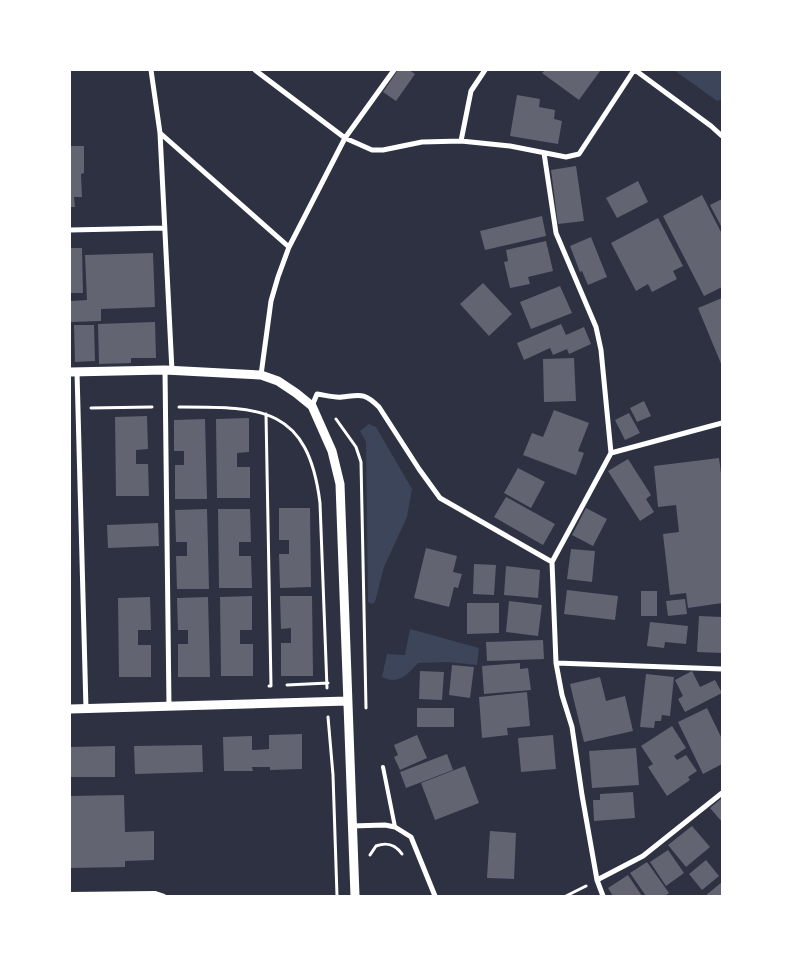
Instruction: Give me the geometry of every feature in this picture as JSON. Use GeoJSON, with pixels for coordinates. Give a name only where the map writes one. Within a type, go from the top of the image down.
{"type":"FeatureCollection","features":[{"type":"Feature","properties":{"kind":"street"},"geometry":{"type":"LineString","coordinates":[[151,70],[160,133],[169,370],[167,407],[169,707]]}},
{"type":"Feature","properties":{"kind":"street"},"geometry":{"type":"LineString","coordinates":[[255,70],[345,138],[372,150],[383,150],[422,142],[461,141],[510,146],[566,157],[579,154],[635,70],[722,136]]}},
{"type":"Feature","properties":{"kind":"street"},"geometry":{"type":"LineString","coordinates":[[261,374],[271,301],[290,247],[345,138],[394,70]]}},
{"type":"Feature","properties":{"kind":"street"},"geometry":{"type":"LineString","coordinates":[[461,141],[471,90],[485,70]]}},
{"type":"Feature","properties":{"kind":"street"},"geometry":{"type":"LineString","coordinates":[[160,133],[290,247]]}},
{"type":"Feature","properties":{"kind":"street"},"geometry":{"type":"LineString","coordinates":[[544,153],[556,233],[596,327],[601,350],[611,453],[552,562],[556,663],[562,695],[572,727],[597,880],[603,896]]}},
{"type":"Feature","properties":{"kind":"street"},"geometry":{"type":"LineString","coordinates":[[70,230],[164,228]]}},
{"type":"Feature","properties":{"kind":"street"},"geometry":{"type":"LineString","coordinates":[[86,708],[79,408],[74,372],[169,370],[261,374],[278,381],[312,406],[332,451],[340,484],[355,896]]}},
{"type":"Feature","properties":{"kind":"street"},"geometry":{"type":"LineString","coordinates":[[312,406],[317,394],[341,397],[357,395],[373,401],[379,406],[440,498],[552,562]]}},
{"type":"Feature","properties":{"kind":"street"},"geometry":{"type":"LineString","coordinates":[[611,453],[710,428],[722,423]]}},
{"type":"Feature","properties":{"kind":"street"},"geometry":{"type":"LineString","coordinates":[[556,663],[722,670]]}},
{"type":"Feature","properties":{"kind":"street"},"geometry":{"type":"LineString","coordinates":[[70,709],[347,700]]}},
{"type":"Feature","properties":{"kind":"street"},"geometry":{"type":"LineString","coordinates":[[597,880],[643,856],[722,793]]}},
{"type":"Feature","properties":{"kind":"street"},"geometry":{"type":"LineString","coordinates":[[352,826],[376,825],[395,827],[411,837],[435,896]]}},
{"type":"Feature","properties":{"kind":"lane"},"geometry":{"type":"LineString","coordinates":[[383,767],[395,827]]}},
{"type":"Feature","properties":{"kind":"lane"},"geometry":{"type":"LineString","coordinates":[[70,894],[155,892],[164,896]]}},
{"type":"Feature","properties":{"kind":"path"},"geometry":{"type":"LineString","coordinates":[[79,408],[222,408],[266,414],[282,422],[299,438],[310,458],[317,479],[320,503],[327,701],[333,775],[337,896]]}},
{"type":"Feature","properties":{"kind":"path"},"geometry":{"type":"LineString","coordinates":[[266,414],[271,686]]}},
{"type":"Feature","properties":{"kind":"path"},"geometry":{"type":"LineString","coordinates":[[262,687],[365,680]]}},
{"type":"Feature","properties":{"kind":"path"},"geometry":{"type":"LineString","coordinates":[[369,856],[376,846],[387,844],[398,849],[405,862]]}},
{"type":"Feature","properties":{"kind":"path"},"geometry":{"type":"LineString","coordinates":[[566,896],[597,880]]}},
{"type":"Feature","properties":{"kind":"shaded area"},"geometry":{"type":"Polygon","coordinates":[[[674,70],[722,70],[722,99],[717,101],[674,70]]]}},
{"type":"Feature","properties":{"kind":"shaded area"},"geometry":{"type":"Polygon","coordinates":[[[369,424],[376,427],[412,489],[407,517],[384,567],[375,602],[372,604],[368,602],[366,442],[360,431],[369,424]]]}},
{"type":"Feature","properties":{"kind":"shaded area"},"geometry":{"type":"Polygon","coordinates":[[[410,629],[479,648],[477,665],[448,662],[418,663],[402,678],[393,680],[382,677],[387,654],[405,655],[410,629]]]}},
{"type":"Feature","properties":{"kind":"building"},"geometry":{"type":"Polygon","coordinates":[[[398,70],[409,70],[415,74],[396,101],[383,92],[398,70]]]}},
{"type":"Feature","properties":{"kind":"building"},"geometry":{"type":"Polygon","coordinates":[[[545,70],[600,71],[579,100],[542,73],[545,70]]]}},
{"type":"Feature","properties":{"kind":"building"},"geometry":{"type":"Polygon","coordinates":[[[517,95],[540,99],[539,107],[555,110],[554,119],[562,121],[558,144],[510,136],[517,95]]]}},
{"type":"Feature","properties":{"kind":"building"},"geometry":{"type":"Polygon","coordinates":[[[70,146],[84,146],[84,173],[81,174],[82,197],[74,197],[75,207],[70,207],[70,146]]]}},
{"type":"Feature","properties":{"kind":"building"},"geometry":{"type":"Polygon","coordinates":[[[576,166],[584,221],[558,224],[551,170],[576,166]]]}},
{"type":"Feature","properties":{"kind":"building"},"geometry":{"type":"Polygon","coordinates":[[[638,181],[648,202],[617,218],[606,198],[638,181]]]}},
{"type":"Feature","properties":{"kind":"building"},"geometry":{"type":"Polygon","coordinates":[[[702,195],[722,234],[722,287],[704,296],[663,216],[702,195]]]}},
{"type":"Feature","properties":{"kind":"building"},"geometry":{"type":"Polygon","coordinates":[[[722,199],[722,228],[710,205],[722,199]]]}},
{"type":"Feature","properties":{"kind":"building"},"geometry":{"type":"Polygon","coordinates":[[[542,216],[546,236],[485,250],[480,231],[542,216]]]}},
{"type":"Feature","properties":{"kind":"building"},"geometry":{"type":"Polygon","coordinates":[[[658,218],[683,266],[673,271],[677,279],[652,292],[648,284],[636,291],[611,243],[658,218]]]}},
{"type":"Feature","properties":{"kind":"building"},"geometry":{"type":"Polygon","coordinates":[[[591,237],[607,277],[588,285],[582,271],[580,272],[570,246],[591,237]]]}},
{"type":"Feature","properties":{"kind":"building"},"geometry":{"type":"Polygon","coordinates":[[[546,241],[553,271],[528,277],[530,284],[510,288],[504,262],[508,261],[506,250],[546,241]]]}},
{"type":"Feature","properties":{"kind":"building"},"geometry":{"type":"Polygon","coordinates":[[[70,248],[82,248],[83,293],[70,293],[70,248]]]}},
{"type":"Feature","properties":{"kind":"building"},"geometry":{"type":"Polygon","coordinates":[[[153,253],[155,307],[101,309],[101,321],[71,322],[71,301],[87,300],[85,255],[153,253]]]}},
{"type":"Feature","properties":{"kind":"building"},"geometry":{"type":"Polygon","coordinates":[[[483,283],[512,314],[489,336],[460,304],[483,283]]]}},
{"type":"Feature","properties":{"kind":"building"},"geometry":{"type":"Polygon","coordinates":[[[560,286],[572,313],[531,329],[520,302],[560,286]]]}},
{"type":"Feature","properties":{"kind":"building"},"geometry":{"type":"Polygon","coordinates":[[[722,298],[722,366],[698,308],[722,298]]]}},
{"type":"Feature","properties":{"kind":"building"},"geometry":{"type":"Polygon","coordinates":[[[155,322],[156,358],[131,358],[131,363],[99,364],[98,324],[155,322]]]}},
{"type":"Feature","properties":{"kind":"building"},"geometry":{"type":"Polygon","coordinates":[[[561,324],[566,335],[584,327],[591,344],[569,354],[567,349],[553,355],[550,348],[524,360],[517,343],[561,324]]]}},
{"type":"Feature","properties":{"kind":"building"},"geometry":{"type":"Polygon","coordinates":[[[74,325],[94,325],[95,361],[75,362],[74,325]]]}},
{"type":"Feature","properties":{"kind":"building"},"geometry":{"type":"Polygon","coordinates":[[[574,358],[576,401],[544,402],[543,359],[574,358]]]}},
{"type":"Feature","properties":{"kind":"building"},"geometry":{"type":"Polygon","coordinates":[[[644,401],[651,416],[637,422],[630,408],[644,401]]]}},
{"type":"Feature","properties":{"kind":"building"},"geometry":{"type":"Polygon","coordinates":[[[554,410],[589,423],[578,451],[584,453],[576,475],[523,455],[532,433],[543,437],[554,410]]]}},
{"type":"Feature","properties":{"kind":"building"},"geometry":{"type":"Polygon","coordinates":[[[629,413],[640,433],[625,440],[615,420],[629,413]]]}},
{"type":"Feature","properties":{"kind":"building"},"geometry":{"type":"Polygon","coordinates":[[[147,416],[148,449],[136,450],[136,464],[148,464],[149,496],[116,496],[115,417],[147,416]]]}},
{"type":"Feature","properties":{"kind":"building"},"geometry":{"type":"Polygon","coordinates":[[[249,418],[249,452],[237,453],[237,467],[250,467],[250,498],[217,498],[216,419],[249,418]]]}},
{"type":"Feature","properties":{"kind":"building"},"geometry":{"type":"Polygon","coordinates":[[[205,419],[207,499],[175,499],[175,465],[184,465],[184,451],[174,451],[174,420],[205,419]]]}},
{"type":"Feature","properties":{"kind":"building"},"geometry":{"type":"Polygon","coordinates":[[[719,458],[722,481],[722,603],[688,608],[686,593],[670,595],[663,534],[679,532],[676,505],[658,507],[654,466],[719,458]]]}},
{"type":"Feature","properties":{"kind":"building"},"geometry":{"type":"Polygon","coordinates":[[[628,459],[651,495],[646,499],[654,512],[640,521],[608,471],[628,459]]]}},
{"type":"Feature","properties":{"kind":"building"},"geometry":{"type":"Polygon","coordinates":[[[518,468],[545,482],[531,508],[504,493],[518,468]]]}},
{"type":"Feature","properties":{"kind":"building"},"geometry":{"type":"Polygon","coordinates":[[[506,497],[555,524],[543,545],[494,517],[506,497]]]}},
{"type":"Feature","properties":{"kind":"building"},"geometry":{"type":"Polygon","coordinates":[[[279,508],[310,508],[311,587],[280,588],[279,554],[289,554],[289,540],[279,540],[279,508]]]}},
{"type":"Feature","properties":{"kind":"building"},"geometry":{"type":"Polygon","coordinates":[[[586,508],[607,519],[593,546],[572,535],[586,508]]]}},
{"type":"Feature","properties":{"kind":"building"},"geometry":{"type":"Polygon","coordinates":[[[207,509],[209,589],[177,589],[176,556],[187,556],[187,542],[176,542],[175,510],[207,509]]]}},
{"type":"Feature","properties":{"kind":"building"},"geometry":{"type":"Polygon","coordinates":[[[218,509],[250,509],[251,542],[239,542],[239,556],[251,556],[252,588],[219,588],[218,509]]]}},
{"type":"Feature","properties":{"kind":"building"},"geometry":{"type":"Polygon","coordinates":[[[158,523],[159,546],[108,548],[107,525],[158,523]]]}},
{"type":"Feature","properties":{"kind":"building"},"geometry":{"type":"Polygon","coordinates":[[[426,548],[457,556],[453,572],[462,574],[458,588],[454,587],[449,607],[414,598],[426,548]]]}},
{"type":"Feature","properties":{"kind":"building"},"geometry":{"type":"Polygon","coordinates":[[[571,549],[595,551],[592,582],[567,579],[571,549]]]}},
{"type":"Feature","properties":{"kind":"building"},"geometry":{"type":"Polygon","coordinates":[[[474,564],[496,565],[494,595],[473,594],[474,564]]]}},
{"type":"Feature","properties":{"kind":"building"},"geometry":{"type":"Polygon","coordinates":[[[506,566],[540,570],[538,598],[504,595],[506,566]]]}},
{"type":"Feature","properties":{"kind":"building"},"geometry":{"type":"Polygon","coordinates":[[[567,590],[618,596],[615,620],[564,614],[567,590]]]}},
{"type":"Feature","properties":{"kind":"building"},"geometry":{"type":"Polygon","coordinates":[[[641,591],[657,591],[657,616],[641,616],[641,591]]]}},
{"type":"Feature","properties":{"kind":"building"},"geometry":{"type":"Polygon","coordinates":[[[252,596],[252,630],[240,630],[240,644],[253,644],[253,676],[221,676],[220,597],[252,596]]]}},
{"type":"Feature","properties":{"kind":"building"},"geometry":{"type":"Polygon","coordinates":[[[280,596],[312,596],[313,676],[281,676],[281,643],[291,643],[291,628],[281,629],[280,596]]]}},
{"type":"Feature","properties":{"kind":"building"},"geometry":{"type":"Polygon","coordinates":[[[150,597],[151,630],[138,630],[138,645],[151,645],[151,677],[119,677],[118,598],[150,597]]]}},
{"type":"Feature","properties":{"kind":"building"},"geometry":{"type":"Polygon","coordinates":[[[208,597],[210,677],[178,677],[178,644],[188,644],[188,630],[178,630],[177,598],[208,597]]]}},
{"type":"Feature","properties":{"kind":"building"},"geometry":{"type":"Polygon","coordinates":[[[685,599],[687,614],[668,616],[666,601],[685,599]]]}},
{"type":"Feature","properties":{"kind":"building"},"geometry":{"type":"Polygon","coordinates":[[[509,601],[542,605],[538,636],[506,632],[509,601]]]}},
{"type":"Feature","properties":{"kind":"building"},"geometry":{"type":"Polygon","coordinates":[[[467,603],[499,603],[499,633],[467,634],[467,603]]]}},
{"type":"Feature","properties":{"kind":"building"},"geometry":{"type":"Polygon","coordinates":[[[699,616],[722,617],[722,653],[697,652],[699,616]]]}},
{"type":"Feature","properties":{"kind":"building"},"geometry":{"type":"Polygon","coordinates":[[[650,622],[688,626],[686,644],[665,642],[664,648],[647,646],[650,622]]]}},
{"type":"Feature","properties":{"kind":"building"},"geometry":{"type":"Polygon","coordinates":[[[543,640],[544,659],[487,661],[486,642],[543,640]]]}},
{"type":"Feature","properties":{"kind":"building"},"geometry":{"type":"Polygon","coordinates":[[[520,663],[520,669],[528,668],[531,690],[484,694],[482,666],[520,663]]]}},
{"type":"Feature","properties":{"kind":"building"},"geometry":{"type":"Polygon","coordinates":[[[452,665],[474,667],[470,698],[449,695],[452,665]]]}},
{"type":"Feature","properties":{"kind":"building"},"geometry":{"type":"Polygon","coordinates":[[[420,671],[444,672],[442,700],[419,699],[420,671]]]}},
{"type":"Feature","properties":{"kind":"building"},"geometry":{"type":"Polygon","coordinates":[[[692,671],[700,687],[715,680],[722,693],[685,712],[678,699],[683,696],[675,680],[692,671]]]}},
{"type":"Feature","properties":{"kind":"building"},"geometry":{"type":"Polygon","coordinates":[[[646,674],[674,677],[670,716],[662,715],[661,721],[655,721],[654,728],[640,727],[646,674]]]}},
{"type":"Feature","properties":{"kind":"building"},"geometry":{"type":"Polygon","coordinates":[[[600,677],[606,701],[625,696],[633,731],[584,742],[570,684],[600,677]]]}},
{"type":"Feature","properties":{"kind":"building"},"geometry":{"type":"Polygon","coordinates":[[[527,692],[530,726],[507,728],[508,735],[482,738],[479,697],[527,692]]]}},
{"type":"Feature","properties":{"kind":"building"},"geometry":{"type":"Polygon","coordinates":[[[417,708],[454,708],[454,727],[417,727],[417,708]]]}},
{"type":"Feature","properties":{"kind":"building"},"geometry":{"type":"Polygon","coordinates":[[[707,708],[722,739],[722,764],[703,774],[678,722],[707,708]]]}},
{"type":"Feature","properties":{"kind":"building"},"geometry":{"type":"Polygon","coordinates":[[[672,726],[686,748],[674,756],[677,760],[686,755],[697,771],[688,777],[690,780],[667,796],[648,767],[653,764],[641,746],[672,726]]]}},
{"type":"Feature","properties":{"kind":"building"},"geometry":{"type":"Polygon","coordinates":[[[302,734],[302,769],[270,770],[270,767],[252,767],[253,771],[224,771],[223,737],[252,736],[252,750],[269,749],[269,735],[302,734]]]}},
{"type":"Feature","properties":{"kind":"building"},"geometry":{"type":"Polygon","coordinates":[[[417,735],[427,758],[400,770],[394,757],[398,755],[394,745],[417,735]]]}},
{"type":"Feature","properties":{"kind":"building"},"geometry":{"type":"Polygon","coordinates":[[[553,735],[556,769],[521,772],[518,738],[553,735]]]}},
{"type":"Feature","properties":{"kind":"building"},"geometry":{"type":"Polygon","coordinates":[[[202,745],[203,772],[135,774],[134,746],[202,745]]]}},
{"type":"Feature","properties":{"kind":"building"},"geometry":{"type":"Polygon","coordinates":[[[115,746],[115,777],[70,777],[70,747],[115,746]]]}},
{"type":"Feature","properties":{"kind":"building"},"geometry":{"type":"Polygon","coordinates":[[[636,748],[639,785],[592,788],[589,751],[636,748]]]}},
{"type":"Feature","properties":{"kind":"building"},"geometry":{"type":"Polygon","coordinates":[[[447,754],[453,770],[406,788],[400,772],[447,754]]]}},
{"type":"Feature","properties":{"kind":"building"},"geometry":{"type":"Polygon","coordinates":[[[465,766],[479,803],[435,820],[421,783],[465,766]]]}},
{"type":"Feature","properties":{"kind":"building"},"geometry":{"type":"Polygon","coordinates":[[[633,792],[635,818],[594,821],[593,800],[600,800],[600,794],[633,792]]]}},
{"type":"Feature","properties":{"kind":"building"},"geometry":{"type":"Polygon","coordinates":[[[124,795],[125,832],[154,831],[154,860],[125,861],[125,867],[70,868],[70,796],[124,795]]]}},
{"type":"Feature","properties":{"kind":"building"},"geometry":{"type":"Polygon","coordinates":[[[722,798],[722,822],[710,808],[722,798]]]}},
{"type":"Feature","properties":{"kind":"building"},"geometry":{"type":"Polygon","coordinates":[[[692,826],[710,847],[686,867],[668,845],[692,826]]]}},
{"type":"Feature","properties":{"kind":"building"},"geometry":{"type":"Polygon","coordinates":[[[490,831],[516,833],[514,879],[487,878],[490,831]]]}},
{"type":"Feature","properties":{"kind":"building"},"geometry":{"type":"Polygon","coordinates":[[[668,850],[684,873],[666,886],[650,862],[668,850]]]}},
{"type":"Feature","properties":{"kind":"building"},"geometry":{"type":"Polygon","coordinates":[[[706,860],[719,876],[702,890],[689,874],[706,860]]]}},
{"type":"Feature","properties":{"kind":"building"},"geometry":{"type":"Polygon","coordinates":[[[647,862],[669,893],[665,896],[646,896],[630,873],[647,862]]]}},
{"type":"Feature","properties":{"kind":"building"},"geometry":{"type":"Polygon","coordinates":[[[628,875],[642,896],[613,896],[608,888],[628,875]]]}},
{"type":"Feature","properties":{"kind":"building"},"geometry":{"type":"Polygon","coordinates":[[[722,882],[722,896],[705,896],[722,882]]]}}]}
